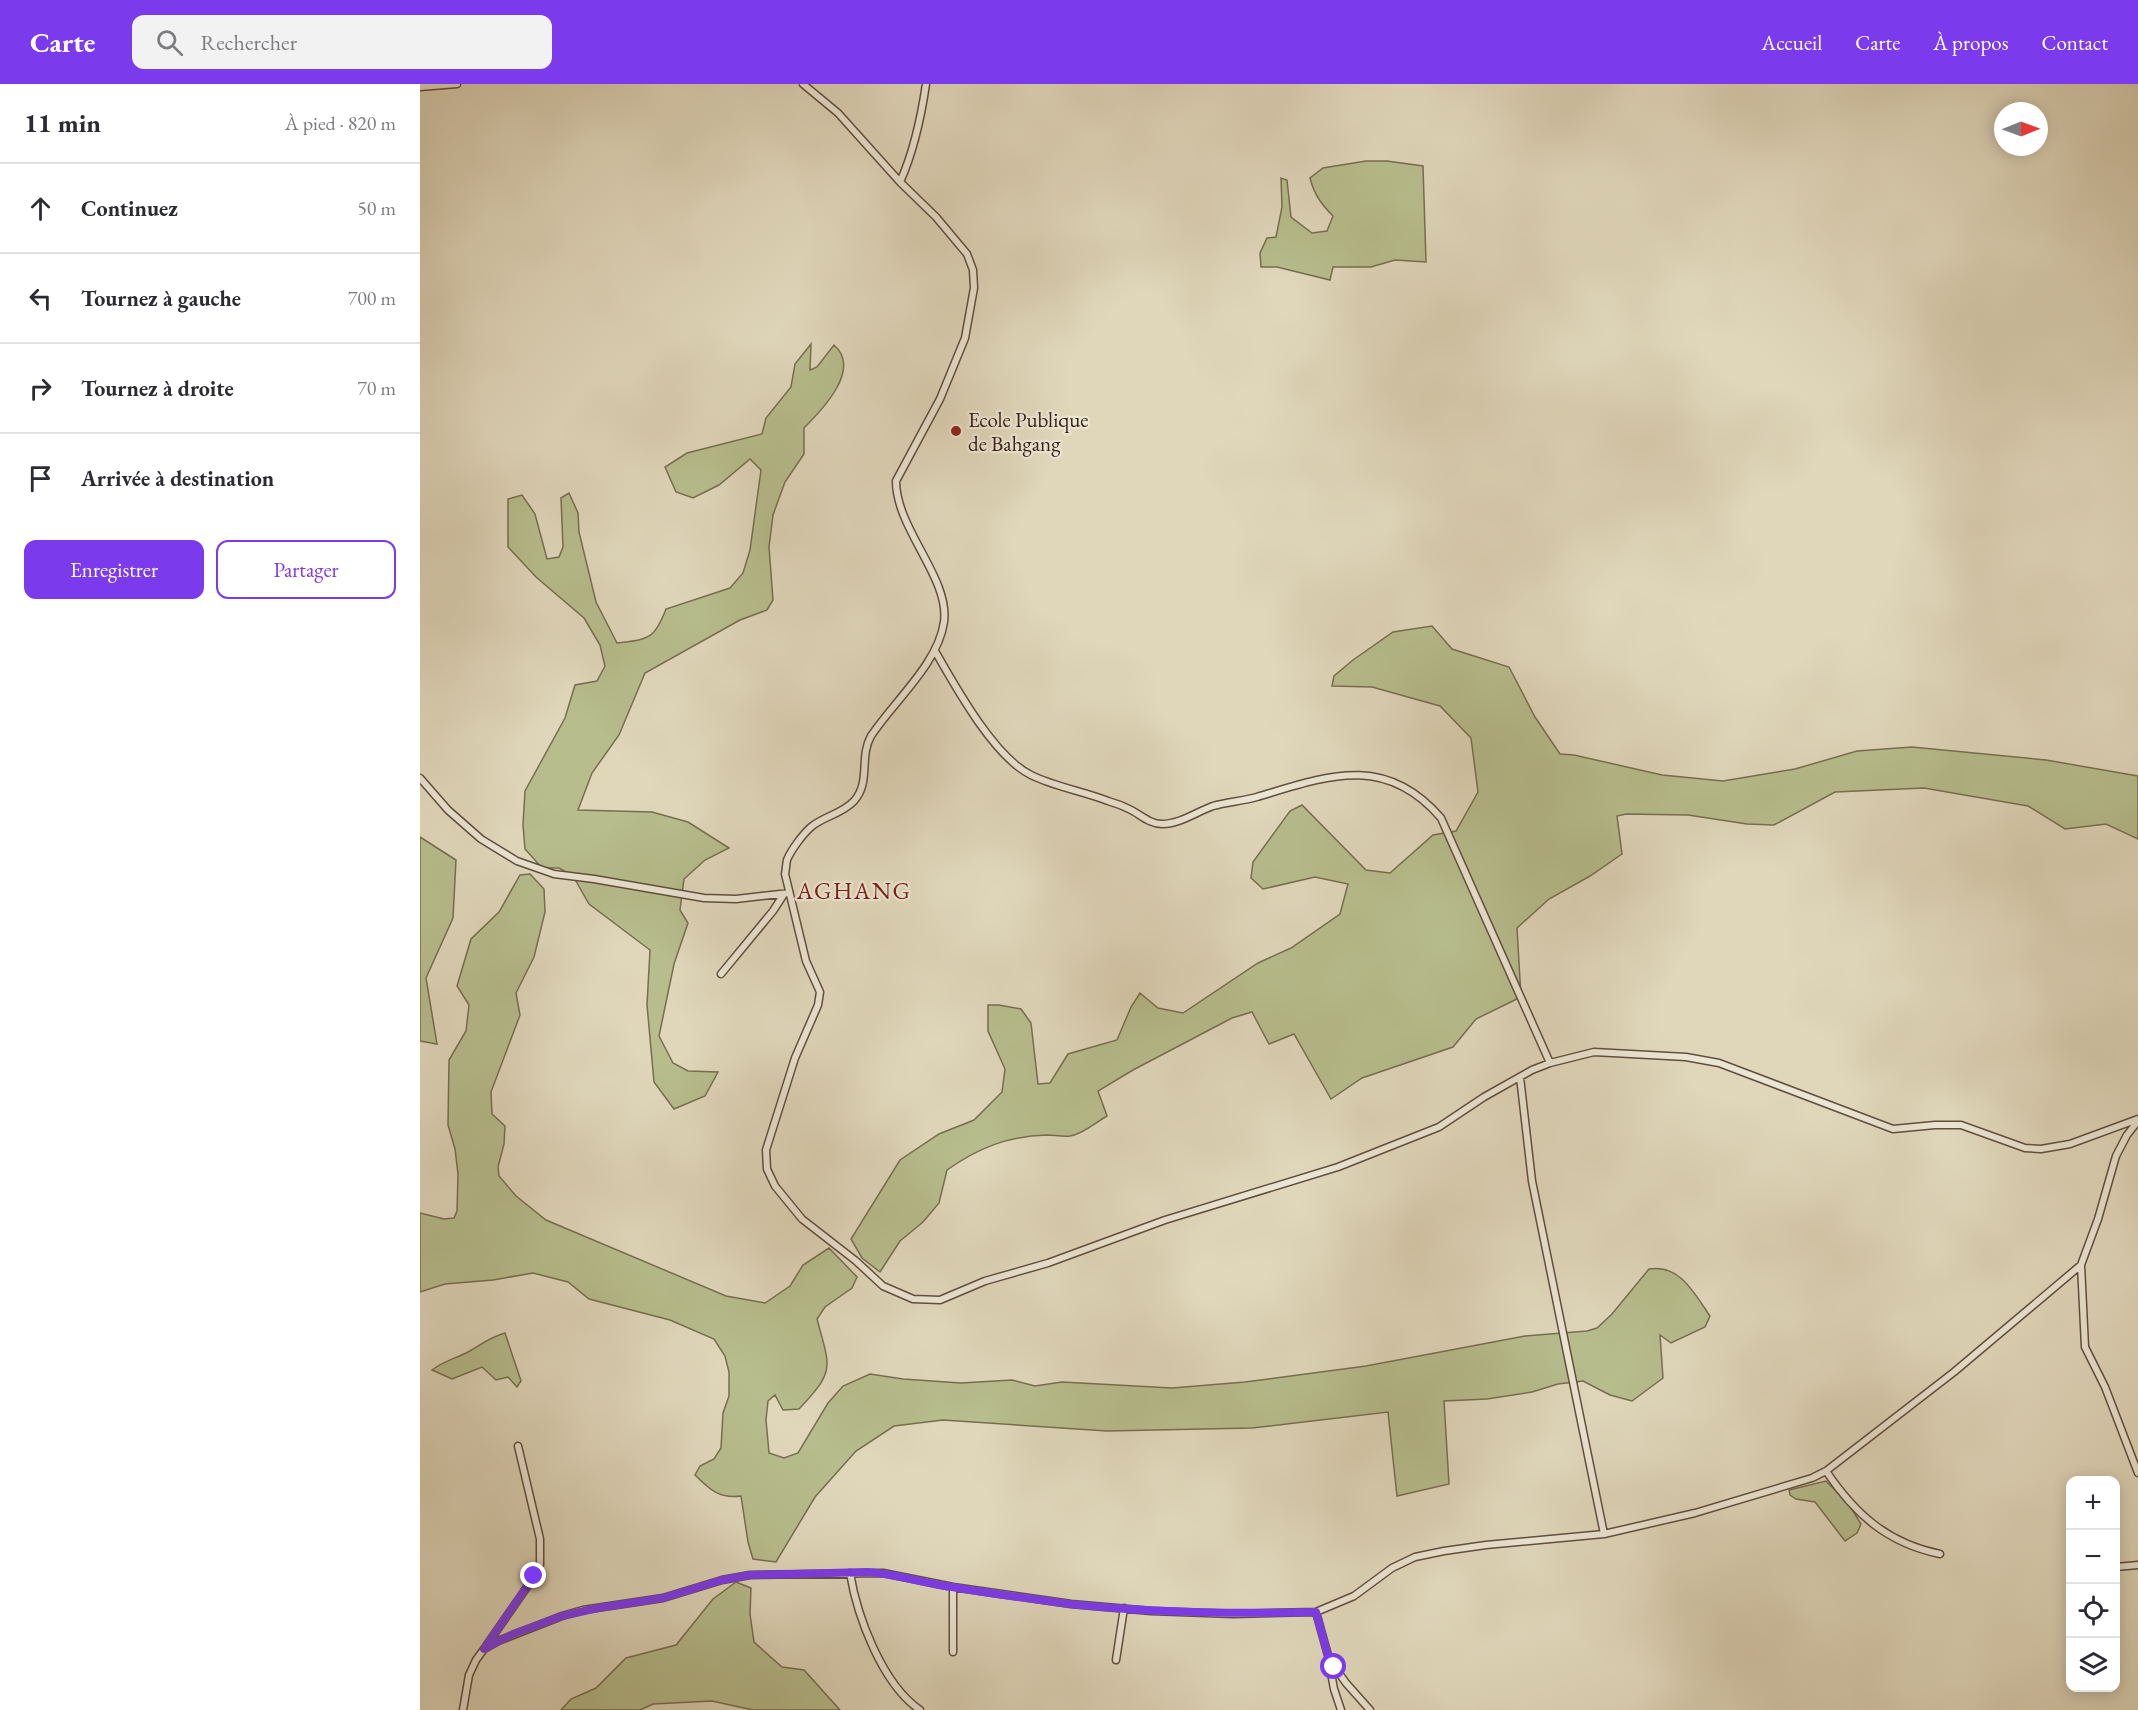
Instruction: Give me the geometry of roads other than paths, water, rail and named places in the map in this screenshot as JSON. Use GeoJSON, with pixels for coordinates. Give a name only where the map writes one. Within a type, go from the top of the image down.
{"type":"FeatureCollection","features":[{"type":"Feature","properties":{"kind":"street"},"geometry":{"type":"LineString","coordinates":[[420,87],[457,84]]}},
{"type":"Feature","properties":{"kind":"street"},"geometry":{"type":"LineString","coordinates":[[803,84],[838,113],[900,182],[936,217],[967,254],[973,270],[974,288],[965,338],[940,399],[896,481],[896,492],[905,519],[944,600],[945,619],[942,634],[935,651],[870,739],[864,756],[863,786],[854,801],[837,814],[812,826],[787,860],[785,874],[786,894],[806,961],[820,992],[818,1005],[795,1058],[766,1150],[767,1169],[775,1186],[802,1219],[856,1261],[883,1286],[913,1299],[940,1300],[985,1281],[1048,1263],[1165,1220],[1293,1183],[1338,1167],[1439,1127],[1484,1097],[1550,1063],[1594,1052],[1686,1057],[1729,1066],[1795,1094],[1893,1129],[1961,1125],[2025,1148],[2041,1149],[2070,1144],[2138,1120]]}},
{"type":"Feature","properties":{"kind":"street"},"geometry":{"type":"LineString","coordinates":[[900,182],[910,158],[926,84]]}},
{"type":"Feature","properties":{"kind":"street"},"geometry":{"type":"LineString","coordinates":[[935,651],[965,703],[982,726],[1010,759],[1028,774],[1099,797],[1159,824],[1172,823],[1213,806],[1327,777],[1374,776],[1403,787],[1426,801],[1441,818],[1550,1063]]}},
{"type":"Feature","properties":{"kind":"street"},"geometry":{"type":"LineString","coordinates":[[420,778],[448,810],[481,839],[517,861],[554,874],[704,898],[736,900],[786,894]]}},
{"type":"Feature","properties":{"kind":"street"},"geometry":{"type":"LineString","coordinates":[[721,974],[786,894]]}},
{"type":"Feature","properties":{"kind":"street"},"geometry":{"type":"LineString","coordinates":[[1520,1077],[1532,1181],[1604,1534]]}},
{"type":"Feature","properties":{"kind":"street"},"geometry":{"type":"LineString","coordinates":[[2138,1120],[2116,1156],[2098,1219],[2081,1265],[2086,1352],[2100,1375],[2138,1473]]}},
{"type":"Feature","properties":{"kind":"street"},"geometry":{"type":"LineString","coordinates":[[484,1649],[513,1634],[562,1616],[663,1598],[722,1580],[750,1575],[883,1573],[953,1587],[1071,1604],[1233,1614],[1316,1612],[1354,1596],[1392,1568],[1415,1557],[1486,1545],[1604,1534],[1695,1513],[1812,1478],[1826,1471],[1954,1372],[2081,1265]]}},
{"type":"Feature","properties":{"kind":"street"},"geometry":{"type":"LineString","coordinates":[[463,1710],[470,1675],[476,1660],[540,1564],[540,1539],[518,1446]]}},
{"type":"Feature","properties":{"kind":"street"},"geometry":{"type":"LineString","coordinates":[[1826,1471],[1847,1500],[1864,1517],[1904,1543],[1940,1554]]}},
{"type":"Feature","properties":{"kind":"street"},"geometry":{"type":"LineString","coordinates":[[2120,1567],[2138,1565]]}},
{"type":"Feature","properties":{"kind":"street"},"geometry":{"type":"LineString","coordinates":[[850,1573],[859,1612],[877,1654],[900,1690],[920,1710]]}},
{"type":"Feature","properties":{"kind":"street"},"geometry":{"type":"LineString","coordinates":[[953,1587],[953,1652]]}},
{"type":"Feature","properties":{"kind":"street"},"geometry":{"type":"LineString","coordinates":[[1116,1660],[1124,1608]]}},
{"type":"Feature","properties":{"kind":"street"},"geometry":{"type":"LineString","coordinates":[[1316,1612],[1341,1710]]}},
{"type":"Feature","properties":{"kind":"street"},"geometry":{"type":"LineString","coordinates":[[1329,1659],[1370,1710]]}},
{"type":"Feature","properties":{"kind":"place","name":"Ecole Publique de Bahgang"},"geometry":{"type":"Point","coordinates":[956,431]}},
{"type":"Feature","properties":{"kind":"district","name":"AGHANG"},"geometry":{"type":"Point","coordinates":[854,890]}}]}
